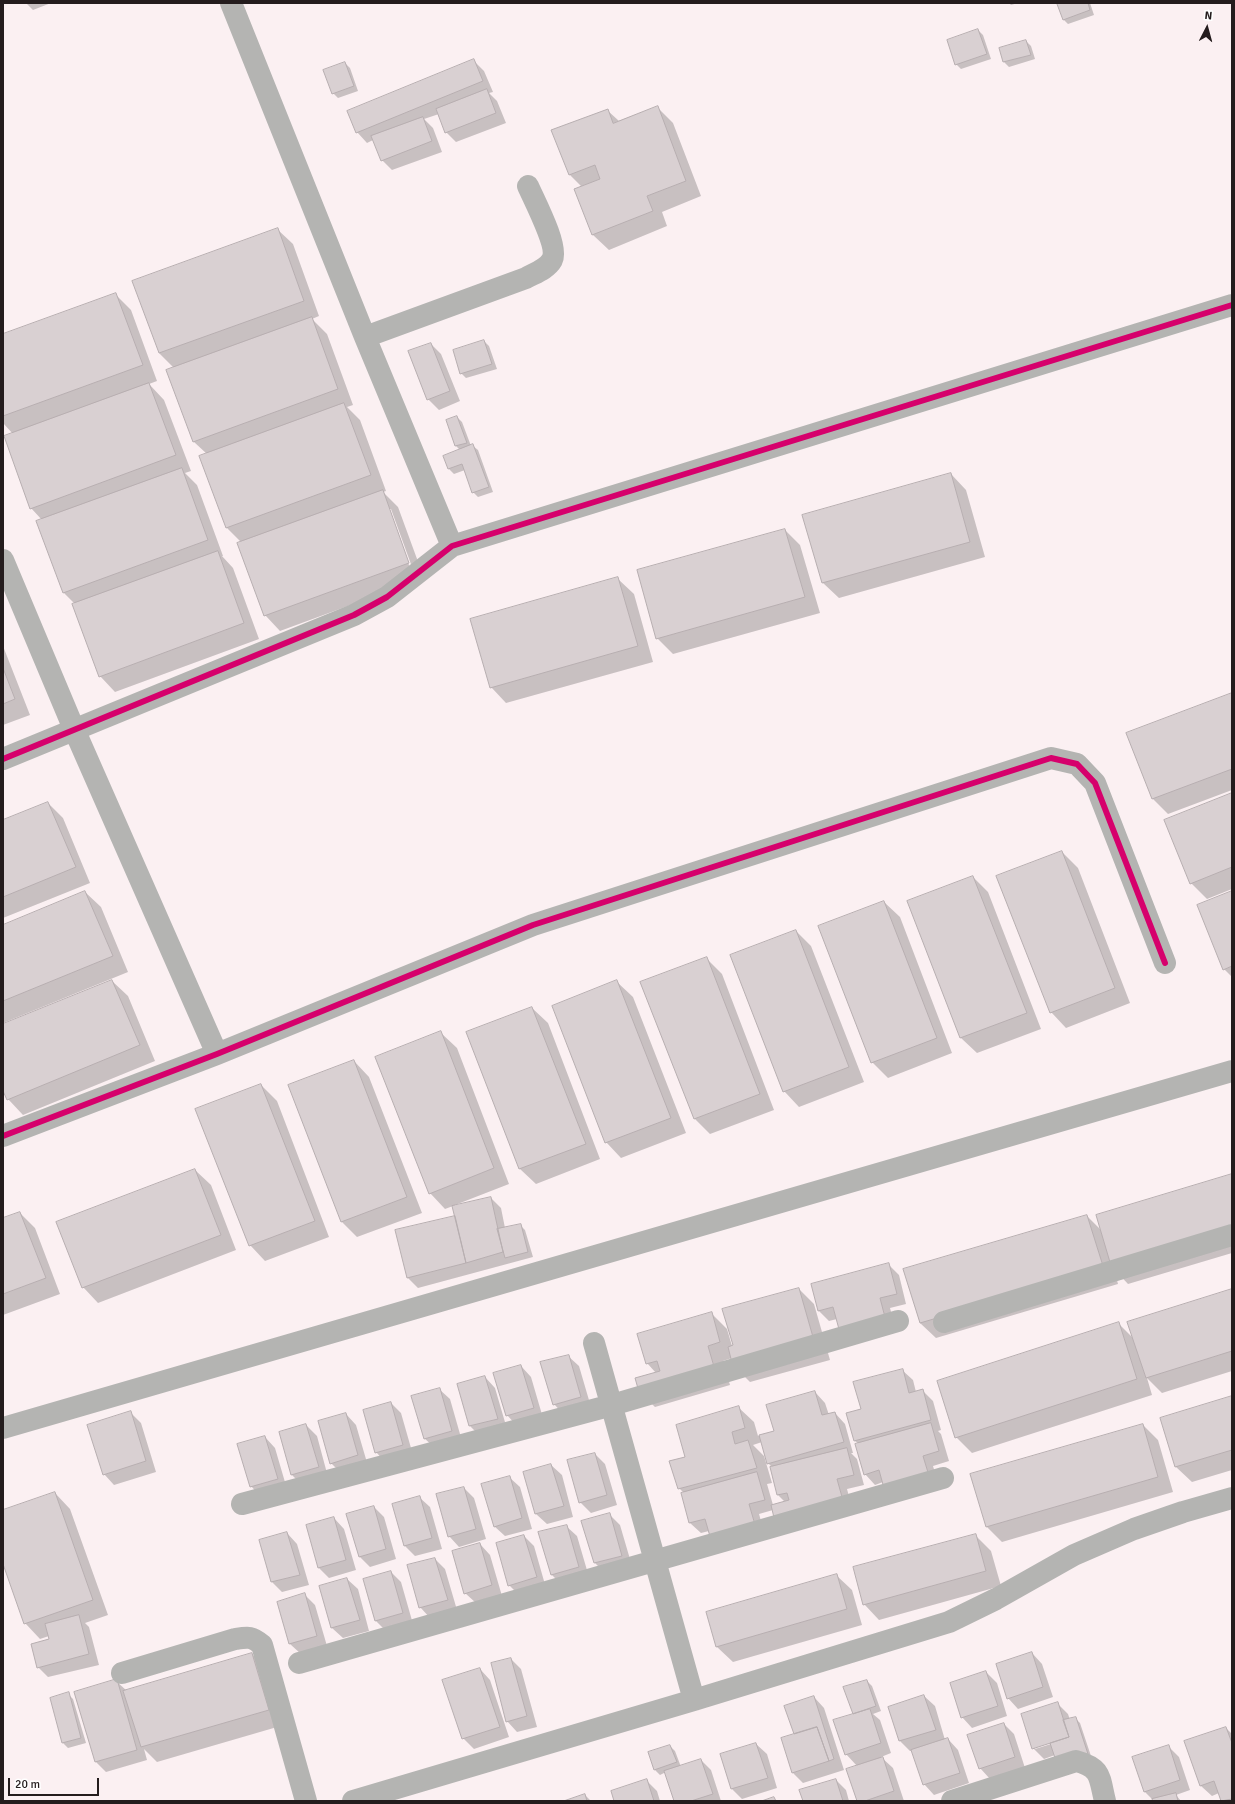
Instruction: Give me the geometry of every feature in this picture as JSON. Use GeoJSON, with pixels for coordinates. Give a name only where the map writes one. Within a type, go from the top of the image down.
{"type":"FeatureCollection","features":[{"type":"Feature","properties":{"kind":"street"},"geometry":{"type":"LineString","coordinates":[[231,3],[365,337],[452,546]]}},
{"type":"Feature","properties":{"kind":"street"},"geometry":{"type":"LineString","coordinates":[[365,337],[526,278],[544,269],[552,259],[553,246],[528,186]]}},
{"type":"Feature","properties":{"kind":"street"},"geometry":{"type":"LineString","coordinates":[[3,759],[354,615],[386,597],[452,546],[1232,305]]}},
{"type":"Feature","properties":{"kind":"street"},"geometry":{"type":"LineString","coordinates":[[3,560],[74,729],[217,1054]]}},
{"type":"Feature","properties":{"kind":"street"},"geometry":{"type":"LineString","coordinates":[[3,1136],[217,1054],[533,925],[1051,758],[1077,764],[1095,783],[1165,963]]}},
{"type":"Feature","properties":{"kind":"street"},"geometry":{"type":"LineString","coordinates":[[3,1428],[1232,1071]]}},
{"type":"Feature","properties":{"kind":"street"},"geometry":{"type":"LineString","coordinates":[[944,1322],[1232,1235]]}},
{"type":"Feature","properties":{"kind":"street"},"geometry":{"type":"LineString","coordinates":[[242,1504],[612,1405],[898,1321]]}},
{"type":"Feature","properties":{"kind":"street"},"geometry":{"type":"LineString","coordinates":[[594,1343],[694,1700]]}},
{"type":"Feature","properties":{"kind":"street"},"geometry":{"type":"LineString","coordinates":[[299,1663],[943,1478]]}},
{"type":"Feature","properties":{"kind":"street"},"geometry":{"type":"LineString","coordinates":[[353,1801],[694,1700],[949,1622],[996,1599],[1074,1555],[1134,1529],[1183,1512],[1232,1498]]}},
{"type":"Feature","properties":{"kind":"street"},"geometry":{"type":"LineString","coordinates":[[122,1673],[246,1637],[255,1638],[262,1645],[306,1801]]}},
{"type":"Feature","properties":{"kind":"street"},"geometry":{"type":"LineString","coordinates":[[952,1801],[1076,1761],[1090,1765],[1098,1774],[1105,1801]]}},
{"type":"Feature","properties":{"kind":"building"},"geometry":{"type":"Polygon","coordinates":[[[1088,3],[1090,10],[1063,20],[1057,4],[1088,3]]]}},
{"type":"Feature","properties":{"kind":"building"},"geometry":{"type":"Polygon","coordinates":[[[978,29],[987,54],[955,65],[947,40],[978,29]]]}},
{"type":"Feature","properties":{"kind":"building"},"geometry":{"type":"Polygon","coordinates":[[[1026,40],[1031,55],[1003,62],[999,48],[1026,40]]]}},
{"type":"Feature","properties":{"kind":"building"},"geometry":{"type":"Polygon","coordinates":[[[474,59],[483,81],[356,133],[347,111],[474,59]]]}},
{"type":"Feature","properties":{"kind":"building"},"geometry":{"type":"Polygon","coordinates":[[[345,62],[354,86],[332,94],[323,70],[345,62]]]}},
{"type":"Feature","properties":{"kind":"building"},"geometry":{"type":"Polygon","coordinates":[[[487,89],[496,113],[445,133],[436,109],[487,89]]]}},
{"type":"Feature","properties":{"kind":"building"},"geometry":{"type":"Polygon","coordinates":[[[658,106],[686,181],[647,196],[653,211],[592,235],[574,189],[600,179],[595,165],[569,175],[551,130],[608,109],[613,123],[658,106]]]}},
{"type":"Feature","properties":{"kind":"building"},"geometry":{"type":"Polygon","coordinates":[[[423,117],[432,141],[381,161],[371,136],[423,117]]]}},
{"type":"Feature","properties":{"kind":"building"},"geometry":{"type":"Polygon","coordinates":[[[278,228],[304,301],[159,353],[132,281],[278,228]]]}},
{"type":"Feature","properties":{"kind":"building"},"geometry":{"type":"Polygon","coordinates":[[[116,293],[143,365],[3,416],[3,334],[116,293]]]}},
{"type":"Feature","properties":{"kind":"building"},"geometry":{"type":"Polygon","coordinates":[[[312,317],[338,389],[193,442],[166,370],[312,317]]]}},
{"type":"Feature","properties":{"kind":"building"},"geometry":{"type":"Polygon","coordinates":[[[484,340],[492,364],[460,374],[453,350],[484,340]]]}},
{"type":"Feature","properties":{"kind":"building"},"geometry":{"type":"Polygon","coordinates":[[[431,343],[450,391],[427,400],[408,351],[431,343]]]}},
{"type":"Feature","properties":{"kind":"building"},"geometry":{"type":"Polygon","coordinates":[[[149,383],[176,455],[30,509],[4,436],[149,383]]]}},
{"type":"Feature","properties":{"kind":"building"},"geometry":{"type":"Polygon","coordinates":[[[344,403],[371,475],[226,528],[199,456],[344,403]]]}},
{"type":"Feature","properties":{"kind":"building"},"geometry":{"type":"Polygon","coordinates":[[[457,416],[467,443],[455,446],[446,420],[457,416]]]}},
{"type":"Feature","properties":{"kind":"building"},"geometry":{"type":"Polygon","coordinates":[[[473,444],[489,487],[472,493],[462,464],[448,469],[443,456],[473,444]]]}},
{"type":"Feature","properties":{"kind":"building"},"geometry":{"type":"Polygon","coordinates":[[[182,468],[208,540],[63,593],[36,521],[182,468]]]}},
{"type":"Feature","properties":{"kind":"building"},"geometry":{"type":"Polygon","coordinates":[[[951,473],[970,542],[822,583],[802,515],[951,473]]]}},
{"type":"Feature","properties":{"kind":"building"},"geometry":{"type":"Polygon","coordinates":[[[383,490],[409,563],[264,616],[237,543],[383,490]]]}},
{"type":"Feature","properties":{"kind":"building"},"geometry":{"type":"Polygon","coordinates":[[[785,529],[805,597],[656,639],[637,570],[785,529]]]}},
{"type":"Feature","properties":{"kind":"building"},"geometry":{"type":"Polygon","coordinates":[[[218,551],[244,623],[99,677],[72,604],[218,551]]]}},
{"type":"Feature","properties":{"kind":"building"},"geometry":{"type":"Polygon","coordinates":[[[618,577],[638,646],[490,688],[470,619],[618,577]]]}},
{"type":"Feature","properties":{"kind":"building"},"geometry":{"type":"Polygon","coordinates":[[[3,668],[15,699],[3,704],[3,668]]]}},
{"type":"Feature","properties":{"kind":"building"},"geometry":{"type":"Polygon","coordinates":[[[1232,693],[1232,769],[1152,799],[1126,733],[1232,693]]]}},
{"type":"Feature","properties":{"kind":"building"},"geometry":{"type":"Polygon","coordinates":[[[1232,793],[1232,867],[1190,884],[1164,820],[1232,793]]]}},
{"type":"Feature","properties":{"kind":"building"},"geometry":{"type":"Polygon","coordinates":[[[48,802],[76,867],[3,897],[3,820],[48,802]]]}},
{"type":"Feature","properties":{"kind":"building"},"geometry":{"type":"Polygon","coordinates":[[[1062,851],[1115,988],[1050,1013],[996,876],[1062,851]]]}},
{"type":"Feature","properties":{"kind":"building"},"geometry":{"type":"Polygon","coordinates":[[[973,876],[1027,1013],[960,1038],[907,901],[973,876]]]}},
{"type":"Feature","properties":{"kind":"building"},"geometry":{"type":"Polygon","coordinates":[[[85,891],[113,956],[3,1001],[3,925],[85,891]]]}},
{"type":"Feature","properties":{"kind":"building"},"geometry":{"type":"Polygon","coordinates":[[[1232,891],[1232,966],[1223,970],[1197,905],[1232,891]]]}},
{"type":"Feature","properties":{"kind":"building"},"geometry":{"type":"Polygon","coordinates":[[[884,901],[937,1038],[871,1063],[818,926],[884,901]]]}},
{"type":"Feature","properties":{"kind":"building"},"geometry":{"type":"Polygon","coordinates":[[[796,930],[849,1067],[783,1092],[730,955],[796,930]]]}},
{"type":"Feature","properties":{"kind":"building"},"geometry":{"type":"Polygon","coordinates":[[[707,957],[760,1094],[694,1119],[640,982],[707,957]]]}},
{"type":"Feature","properties":{"kind":"building"},"geometry":{"type":"Polygon","coordinates":[[[112,980],[140,1045],[7,1100],[3,1091],[3,1024],[112,980]]]}},
{"type":"Feature","properties":{"kind":"building"},"geometry":{"type":"Polygon","coordinates":[[[617,980],[671,1118],[605,1143],[552,1006],[617,980]]]}},
{"type":"Feature","properties":{"kind":"building"},"geometry":{"type":"Polygon","coordinates":[[[532,1007],[586,1144],[519,1169],[466,1032],[532,1007]]]}},
{"type":"Feature","properties":{"kind":"building"},"geometry":{"type":"Polygon","coordinates":[[[441,1031],[494,1168],[429,1194],[375,1057],[441,1031]]]}},
{"type":"Feature","properties":{"kind":"building"},"geometry":{"type":"Polygon","coordinates":[[[354,1060],[407,1197],[341,1222],[288,1085],[354,1060]]]}},
{"type":"Feature","properties":{"kind":"building"},"geometry":{"type":"Polygon","coordinates":[[[261,1084],[315,1221],[249,1246],[195,1109],[261,1084]]]}},
{"type":"Feature","properties":{"kind":"building"},"geometry":{"type":"Polygon","coordinates":[[[195,1169],[221,1235],[82,1288],[56,1222],[195,1169]]]}},
{"type":"Feature","properties":{"kind":"building"},"geometry":{"type":"Polygon","coordinates":[[[1232,1174],[1232,1233],[1112,1269],[1096,1215],[1232,1174]]]}},
{"type":"Feature","properties":{"kind":"building"},"geometry":{"type":"Polygon","coordinates":[[[491,1197],[503,1252],[466,1263],[452,1206],[491,1197]]]}},
{"type":"Feature","properties":{"kind":"building"},"geometry":{"type":"Polygon","coordinates":[[[20,1212],[46,1278],[3,1294],[3,1218],[20,1212]]]}},
{"type":"Feature","properties":{"kind":"building"},"geometry":{"type":"Polygon","coordinates":[[[1087,1215],[1104,1269],[920,1323],[903,1269],[1087,1215]]]}},
{"type":"Feature","properties":{"kind":"building"},"geometry":{"type":"Polygon","coordinates":[[[455,1216],[466,1263],[407,1278],[395,1230],[455,1216]]]}},
{"type":"Feature","properties":{"kind":"building"},"geometry":{"type":"Polygon","coordinates":[[[521,1224],[528,1252],[505,1258],[497,1229],[521,1224]]]}},
{"type":"Feature","properties":{"kind":"building"},"geometry":{"type":"Polygon","coordinates":[[[889,1263],[897,1294],[880,1298],[886,1321],[840,1333],[833,1307],[818,1311],[811,1284],[889,1263]]]}},
{"type":"Feature","properties":{"kind":"building"},"geometry":{"type":"Polygon","coordinates":[[[799,1288],[815,1344],[733,1367],[728,1347],[733,1345],[722,1309],[799,1288]]]}},
{"type":"Feature","properties":{"kind":"building"},"geometry":{"type":"Polygon","coordinates":[[[1232,1289],[1232,1351],[1146,1378],[1127,1322],[1232,1289]]]}},
{"type":"Feature","properties":{"kind":"building"},"geometry":{"type":"Polygon","coordinates":[[[712,1312],[720,1342],[708,1346],[715,1370],[639,1392],[635,1378],[660,1371],[657,1361],[646,1364],[637,1334],[712,1312]]]}},
{"type":"Feature","properties":{"kind":"building"},"geometry":{"type":"Polygon","coordinates":[[[1119,1322],[1137,1379],[955,1438],[937,1381],[1119,1322]]]}},
{"type":"Feature","properties":{"kind":"building"},"geometry":{"type":"Polygon","coordinates":[[[569,1355],[581,1397],[553,1405],[540,1362],[569,1355]]]}},
{"type":"Feature","properties":{"kind":"building"},"geometry":{"type":"Polygon","coordinates":[[[521,1365],[534,1408],[506,1416],[493,1373],[521,1365]]]}},
{"type":"Feature","properties":{"kind":"building"},"geometry":{"type":"Polygon","coordinates":[[[903,1369],[909,1393],[923,1389],[931,1420],[854,1441],[846,1413],[861,1409],[853,1382],[903,1369]]]}},
{"type":"Feature","properties":{"kind":"building"},"geometry":{"type":"Polygon","coordinates":[[[485,1376],[498,1419],[469,1426],[457,1384],[485,1376]]]}},
{"type":"Feature","properties":{"kind":"building"},"geometry":{"type":"Polygon","coordinates":[[[440,1388],[452,1431],[424,1439],[411,1396],[440,1388]]]}},
{"type":"Feature","properties":{"kind":"building"},"geometry":{"type":"Polygon","coordinates":[[[815,1391],[822,1415],[835,1412],[844,1442],[767,1464],[759,1435],[774,1431],[766,1405],[815,1391]]]}},
{"type":"Feature","properties":{"kind":"building"},"geometry":{"type":"Polygon","coordinates":[[[1232,1396],[1232,1450],[1175,1467],[1160,1418],[1232,1396]]]}},
{"type":"Feature","properties":{"kind":"building"},"geometry":{"type":"Polygon","coordinates":[[[391,1402],[403,1445],[375,1453],[363,1410],[391,1402]]]}},
{"type":"Feature","properties":{"kind":"building"},"geometry":{"type":"Polygon","coordinates":[[[739,1406],[745,1428],[732,1432],[735,1444],[748,1440],[757,1468],[678,1489],[669,1461],[685,1457],[676,1425],[739,1406]]]}},
{"type":"Feature","properties":{"kind":"building"},"geometry":{"type":"Polygon","coordinates":[[[131,1411],[146,1461],[103,1475],[87,1425],[131,1411]]]}},
{"type":"Feature","properties":{"kind":"building"},"geometry":{"type":"Polygon","coordinates":[[[346,1413],[358,1455],[330,1464],[318,1421],[346,1413]]]}},
{"type":"Feature","properties":{"kind":"building"},"geometry":{"type":"Polygon","coordinates":[[[931,1423],[939,1451],[923,1456],[930,1479],[885,1492],[879,1470],[864,1475],[855,1444],[931,1423]]]}},
{"type":"Feature","properties":{"kind":"building"},"geometry":{"type":"Polygon","coordinates":[[[306,1424],[319,1467],[291,1475],[279,1432],[306,1424]]]}},
{"type":"Feature","properties":{"kind":"building"},"geometry":{"type":"Polygon","coordinates":[[[1143,1424],[1158,1477],[986,1527],[970,1474],[1143,1424]]]}},
{"type":"Feature","properties":{"kind":"building"},"geometry":{"type":"Polygon","coordinates":[[[265,1436],[278,1479],[250,1487],[237,1444],[265,1436]]]}},
{"type":"Feature","properties":{"kind":"building"},"geometry":{"type":"Polygon","coordinates":[[[847,1448],[854,1475],[837,1479],[844,1504],[775,1522],[771,1505],[789,1500],[787,1493],[777,1495],[770,1467],[847,1448]]]}},
{"type":"Feature","properties":{"kind":"building"},"geometry":{"type":"Polygon","coordinates":[[[595,1453],[607,1495],[579,1503],[567,1460],[595,1453]]]}},
{"type":"Feature","properties":{"kind":"building"},"geometry":{"type":"Polygon","coordinates":[[[551,1464],[564,1506],[535,1514],[523,1472],[551,1464]]]}},
{"type":"Feature","properties":{"kind":"building"},"geometry":{"type":"Polygon","coordinates":[[[757,1472],[765,1500],[749,1504],[756,1528],[711,1540],[705,1519],[689,1523],[681,1493],[757,1472]]]}},
{"type":"Feature","properties":{"kind":"building"},"geometry":{"type":"Polygon","coordinates":[[[510,1476],[522,1518],[494,1527],[481,1484],[510,1476]]]}},
{"type":"Feature","properties":{"kind":"building"},"geometry":{"type":"Polygon","coordinates":[[[464,1487],[476,1529],[448,1537],[436,1494],[464,1487]]]}},
{"type":"Feature","properties":{"kind":"building"},"geometry":{"type":"Polygon","coordinates":[[[55,1492],[93,1600],[24,1624],[3,1564],[3,1510],[55,1492]]]}},
{"type":"Feature","properties":{"kind":"building"},"geometry":{"type":"Polygon","coordinates":[[[420,1496],[432,1538],[404,1546],[392,1504],[420,1496]]]}},
{"type":"Feature","properties":{"kind":"building"},"geometry":{"type":"Polygon","coordinates":[[[374,1506],[386,1549],[359,1557],[346,1514],[374,1506]]]}},
{"type":"Feature","properties":{"kind":"building"},"geometry":{"type":"Polygon","coordinates":[[[610,1513],[622,1556],[594,1563],[581,1521],[610,1513]]]}},
{"type":"Feature","properties":{"kind":"building"},"geometry":{"type":"Polygon","coordinates":[[[334,1517],[346,1560],[318,1568],[306,1525],[334,1517]]]}},
{"type":"Feature","properties":{"kind":"building"},"geometry":{"type":"Polygon","coordinates":[[[567,1525],[579,1567],[551,1575],[538,1532],[567,1525]]]}},
{"type":"Feature","properties":{"kind":"building"},"geometry":{"type":"Polygon","coordinates":[[[287,1532],[300,1575],[271,1582],[259,1540],[287,1532]]]}},
{"type":"Feature","properties":{"kind":"building"},"geometry":{"type":"Polygon","coordinates":[[[976,1534],[986,1571],[863,1605],[853,1567],[976,1534]]]}},
{"type":"Feature","properties":{"kind":"building"},"geometry":{"type":"Polygon","coordinates":[[[524,1535],[537,1577],[508,1586],[496,1543],[524,1535]]]}},
{"type":"Feature","properties":{"kind":"building"},"geometry":{"type":"Polygon","coordinates":[[[480,1543],[492,1585],[464,1594],[452,1551],[480,1543]]]}},
{"type":"Feature","properties":{"kind":"building"},"geometry":{"type":"Polygon","coordinates":[[[435,1558],[448,1600],[419,1608],[407,1565],[435,1558]]]}},
{"type":"Feature","properties":{"kind":"building"},"geometry":{"type":"Polygon","coordinates":[[[391,1571],[403,1613],[375,1621],[363,1579],[391,1571]]]}},
{"type":"Feature","properties":{"kind":"building"},"geometry":{"type":"Polygon","coordinates":[[[837,1574],[847,1609],[716,1647],[706,1612],[837,1574]]]}},
{"type":"Feature","properties":{"kind":"building"},"geometry":{"type":"Polygon","coordinates":[[[347,1578],[360,1620],[331,1628],[319,1586],[347,1578]]]}},
{"type":"Feature","properties":{"kind":"building"},"geometry":{"type":"Polygon","coordinates":[[[305,1593],[317,1636],[289,1644],[277,1602],[305,1593]]]}},
{"type":"Feature","properties":{"kind":"building"},"geometry":{"type":"Polygon","coordinates":[[[79,1615],[89,1654],[37,1668],[31,1644],[49,1639],[45,1624],[79,1615]]]}},
{"type":"Feature","properties":{"kind":"building"},"geometry":{"type":"Polygon","coordinates":[[[1032,1652],[1043,1687],[1007,1699],[996,1664],[1032,1652]]]}},
{"type":"Feature","properties":{"kind":"building"},"geometry":{"type":"Polygon","coordinates":[[[252,1653],[269,1710],[141,1747],[123,1691],[252,1653]]]}},
{"type":"Feature","properties":{"kind":"building"},"geometry":{"type":"Polygon","coordinates":[[[511,1658],[527,1716],[506,1722],[491,1663],[511,1658]]]}},
{"type":"Feature","properties":{"kind":"building"},"geometry":{"type":"Polygon","coordinates":[[[480,1668],[500,1727],[462,1739],[442,1680],[480,1668]]]}},
{"type":"Feature","properties":{"kind":"building"},"geometry":{"type":"Polygon","coordinates":[[[986,1671],[998,1706],[961,1718],[950,1683],[986,1671]]]}},
{"type":"Feature","properties":{"kind":"building"},"geometry":{"type":"Polygon","coordinates":[[[117,1679],[137,1750],[95,1762],[74,1692],[117,1679]]]}},
{"type":"Feature","properties":{"kind":"building"},"geometry":{"type":"Polygon","coordinates":[[[867,1680],[876,1706],[853,1714],[843,1687],[867,1680]]]}},
{"type":"Feature","properties":{"kind":"building"},"geometry":{"type":"Polygon","coordinates":[[[69,1692],[81,1738],[62,1743],[50,1698],[69,1692]]]}},
{"type":"Feature","properties":{"kind":"building"},"geometry":{"type":"Polygon","coordinates":[[[924,1695],[936,1730],[899,1741],[888,1707],[924,1695]]]}},
{"type":"Feature","properties":{"kind":"building"},"geometry":{"type":"Polygon","coordinates":[[[814,1696],[834,1759],[829,1761],[817,1727],[794,1734],[784,1706],[814,1696]]]}},
{"type":"Feature","properties":{"kind":"building"},"geometry":{"type":"Polygon","coordinates":[[[1058,1702],[1069,1737],[1032,1749],[1021,1714],[1058,1702]]]}},
{"type":"Feature","properties":{"kind":"building"},"geometry":{"type":"Polygon","coordinates":[[[870,1709],[881,1743],[845,1755],[833,1720],[870,1709]]]}},
{"type":"Feature","properties":{"kind":"building"},"geometry":{"type":"Polygon","coordinates":[[[1076,1717],[1088,1754],[1057,1764],[1050,1743],[1069,1737],[1063,1720],[1076,1717]]]}},
{"type":"Feature","properties":{"kind":"building"},"geometry":{"type":"Polygon","coordinates":[[[1004,1723],[1015,1757],[979,1769],[967,1735],[1004,1723]]]}},
{"type":"Feature","properties":{"kind":"building"},"geometry":{"type":"Polygon","coordinates":[[[817,1727],[829,1761],[792,1773],[781,1738],[817,1727]]]}},
{"type":"Feature","properties":{"kind":"building"},"geometry":{"type":"Polygon","coordinates":[[[1226,1727],[1232,1743],[1232,1799],[1221,1801],[1214,1781],[1200,1786],[1184,1741],[1226,1727]]]}},
{"type":"Feature","properties":{"kind":"building"},"geometry":{"type":"Polygon","coordinates":[[[948,1738],[960,1773],[923,1785],[911,1750],[948,1738]]]}},
{"type":"Feature","properties":{"kind":"building"},"geometry":{"type":"Polygon","coordinates":[[[756,1743],[768,1778],[731,1789],[720,1754],[756,1743]]]}},
{"type":"Feature","properties":{"kind":"building"},"geometry":{"type":"Polygon","coordinates":[[[670,1745],[677,1762],[654,1770],[648,1752],[670,1745]]]}},
{"type":"Feature","properties":{"kind":"building"},"geometry":{"type":"Polygon","coordinates":[[[1169,1745],[1180,1780],[1144,1792],[1132,1757],[1169,1745]]]}},
{"type":"Feature","properties":{"kind":"building"},"geometry":{"type":"Polygon","coordinates":[[[883,1757],[894,1791],[865,1801],[857,1801],[846,1769],[883,1757]]]}},
{"type":"Feature","properties":{"kind":"building"},"geometry":{"type":"Polygon","coordinates":[[[701,1759],[713,1794],[691,1801],[674,1801],[664,1771],[701,1759]]]}},
{"type":"Feature","properties":{"kind":"building"},"geometry":{"type":"Polygon","coordinates":[[[647,1779],[654,1801],[614,1801],[611,1791],[647,1779]]]}},
{"type":"Feature","properties":{"kind":"building"},"geometry":{"type":"Polygon","coordinates":[[[836,1779],[843,1801],[803,1801],[799,1790],[836,1779]]]}},
{"type":"Feature","properties":{"kind":"building"},"geometry":{"type":"Polygon","coordinates":[[[1176,1793],[1178,1801],[1153,1801],[1152,1799],[1176,1793]]]}},
{"type":"Feature","properties":{"kind":"building"},"geometry":{"type":"Polygon","coordinates":[[[585,1794],[587,1801],[564,1801],[585,1794]]]}},
{"type":"Feature","properties":{"kind":"building"},"geometry":{"type":"Polygon","coordinates":[[[774,1797],[776,1801],[762,1801],[774,1797]]]}},
{"type":"Feature","properties":{"kind":"cycle path"},"geometry":{"type":"LineString","coordinates":[[3,759],[354,615],[387,597],[452,546],[1232,305]]}},
{"type":"Feature","properties":{"kind":"cycle path"},"geometry":{"type":"LineString","coordinates":[[3,1136],[217,1054],[533,925],[1051,758],[1077,764],[1095,783],[1165,963]]}}]}
